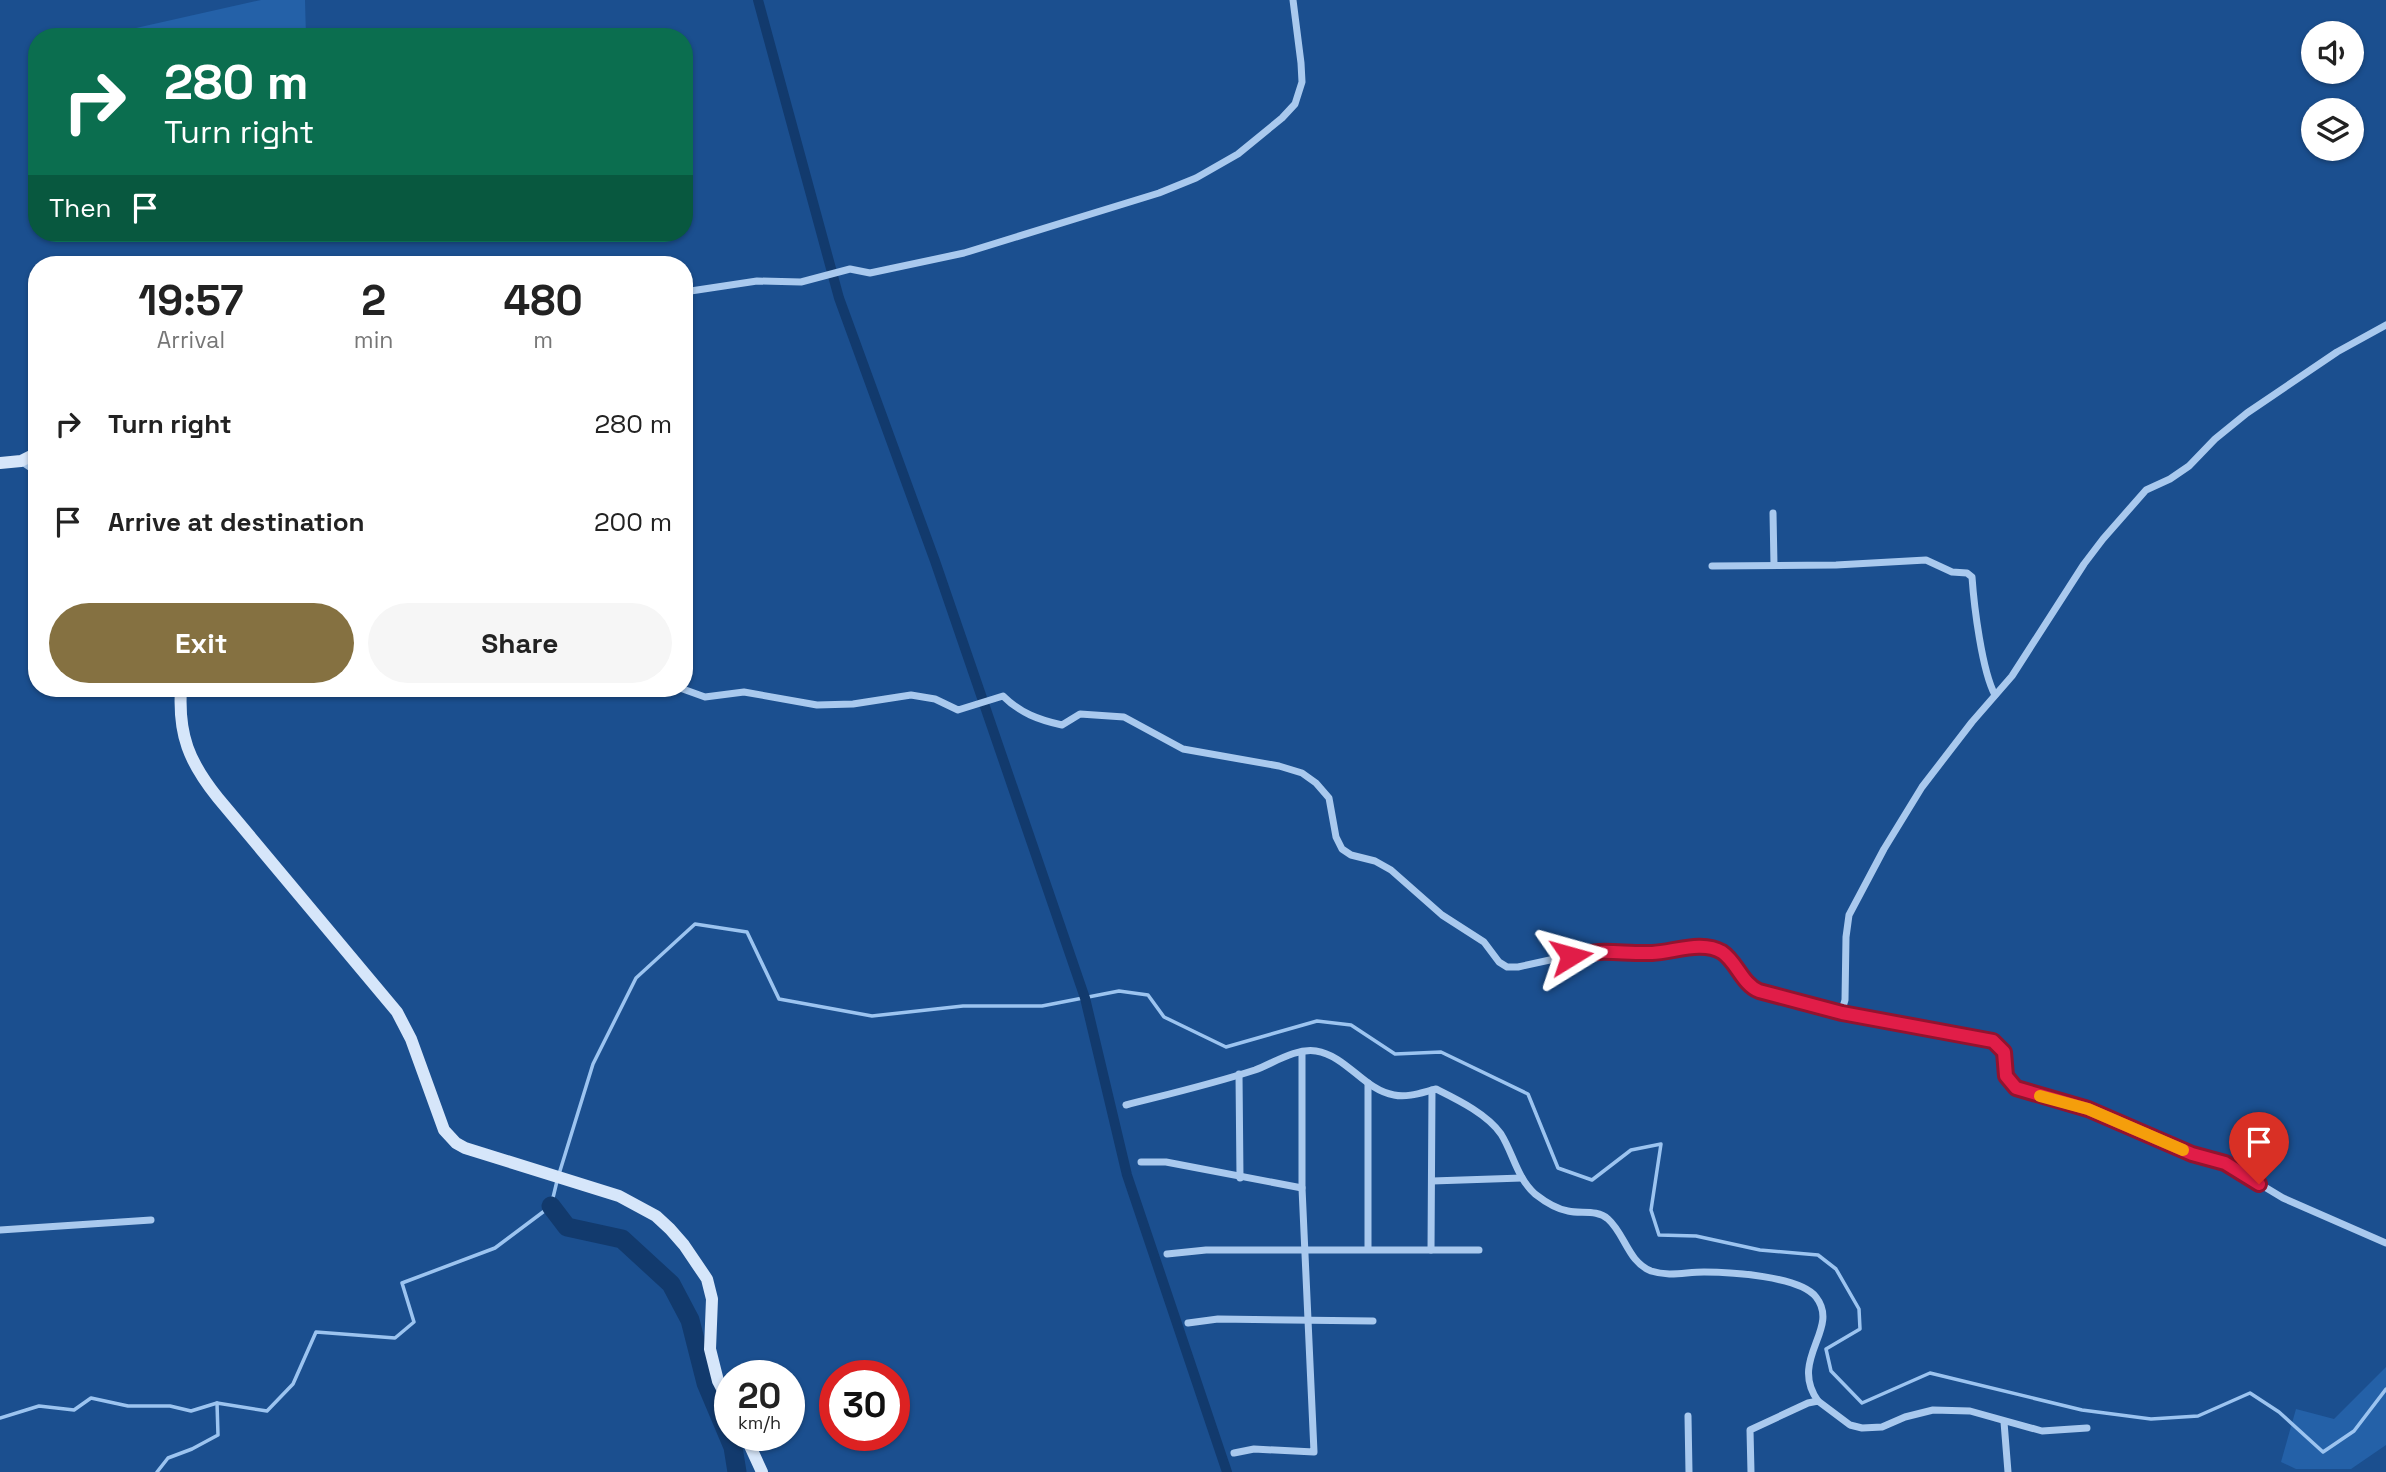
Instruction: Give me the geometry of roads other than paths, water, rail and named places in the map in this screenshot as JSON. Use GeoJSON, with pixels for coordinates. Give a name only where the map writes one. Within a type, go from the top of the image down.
{"type":"FeatureCollection","features":[{"type":"Feature","properties":{"kind":"street"},"geometry":{"type":"LineString","coordinates":[[693,291],[757,281],[806,281],[843,271],[870,273],[964,253],[1159,193],[1222,165],[1258,139],[1295,104],[1302,82],[1293,0]]}},
{"type":"Feature","properties":{"kind":"street"},"geometry":{"type":"LineString","coordinates":[[1842,1013],[1849,915],[1922,787],[2027,653],[2084,564],[2146,490],[2189,466],[2215,439],[2247,413],[2337,352],[2386,325]]}},
{"type":"Feature","properties":{"kind":"street"},"geometry":{"type":"LineString","coordinates":[[0,463],[28,458]]}},
{"type":"Feature","properties":{"kind":"street"},"geometry":{"type":"LineString","coordinates":[[21,461],[28,466]]}},
{"type":"Feature","properties":{"kind":"street"},"geometry":{"type":"LineString","coordinates":[[1773,513],[1774,565]]}},
{"type":"Feature","properties":{"kind":"street"},"geometry":{"type":"LineString","coordinates":[[1712,566],[1836,565],[1926,560],[1952,572],[1967,573],[1972,577],[1984,660],[1995,695]]}},
{"type":"Feature","properties":{"kind":"street"},"geometry":{"type":"LineString","coordinates":[[693,692],[705,696],[744,692],[817,705],[853,704],[911,695],[935,699],[958,710],[1003,696],[1016,709],[1048,722],[1062,725],[1080,714],[1124,717],[1183,748],[1279,766],[1302,773],[1316,783],[1328,798],[1336,837],[1342,849],[1391,870],[1443,915],[1478,937],[1499,962],[1507,967],[1591,951],[1653,953],[1709,948],[1727,957],[1755,989],[1842,1013],[1993,1041],[2004,1052],[2006,1076],[2016,1088],[2088,1109],[2192,1154],[2225,1163],[2283,1198],[2386,1243]]}},
{"type":"Feature","properties":{"kind":"street"},"geometry":{"type":"LineString","coordinates":[[181,697],[180,720],[193,763],[218,798],[397,1012],[411,1039],[444,1130],[465,1148],[580,1182],[619,1196],[656,1216],[684,1245],[707,1279],[712,1299],[710,1349],[714,1365]]}},
{"type":"Feature","properties":{"kind":"street"},"geometry":{"type":"LineString","coordinates":[[1126,1105],[1239,1074],[1291,1054],[1314,1051],[1330,1056],[1368,1083],[1394,1096],[1436,1088],[1458,1100],[1500,1132],[1522,1178],[1534,1193],[1566,1211],[1603,1214],[1616,1226],[1630,1253],[1641,1265],[1670,1275],[1702,1272],[1782,1281],[1806,1288],[1816,1296],[1824,1316],[1807,1370],[1809,1387],[1818,1401],[1850,1425],[1862,1428],[1882,1427],[1905,1417],[1933,1410],[1970,1411],[2042,1431],[2087,1428]]}},
{"type":"Feature","properties":{"kind":"street"},"geometry":{"type":"LineString","coordinates":[[1234,1452],[1314,1452],[1302,1188],[1302,1053]]}},
{"type":"Feature","properties":{"kind":"street"},"geometry":{"type":"LineString","coordinates":[[1239,1074],[1240,1178]]}},
{"type":"Feature","properties":{"kind":"street"},"geometry":{"type":"LineString","coordinates":[[1368,1083],[1368,1249]]}},
{"type":"Feature","properties":{"kind":"street"},"geometry":{"type":"LineString","coordinates":[[1432,1090],[1432,1250]]}},
{"type":"Feature","properties":{"kind":"street"},"geometry":{"type":"LineString","coordinates":[[1142,1162],[1166,1162],[1302,1188]]}},
{"type":"Feature","properties":{"kind":"street"},"geometry":{"type":"LineString","coordinates":[[1432,1181],[1522,1178]]}},
{"type":"Feature","properties":{"kind":"street"},"geometry":{"type":"LineString","coordinates":[[0,1230],[151,1220]]}},
{"type":"Feature","properties":{"kind":"street"},"geometry":{"type":"LineString","coordinates":[[1167,1254],[1206,1250],[1479,1250]]}},
{"type":"Feature","properties":{"kind":"street"},"geometry":{"type":"LineString","coordinates":[[1188,1323],[1217,1319],[1373,1321]]}},
{"type":"Feature","properties":{"kind":"street"},"geometry":{"type":"LineString","coordinates":[[1751,1472],[1750,1430],[1818,1401]]}},
{"type":"Feature","properties":{"kind":"street"},"geometry":{"type":"LineString","coordinates":[[1688,1416],[1689,1472]]}},
{"type":"Feature","properties":{"kind":"street"},"geometry":{"type":"LineString","coordinates":[[2004,1422],[2008,1472]]}},
{"type":"Feature","properties":{"kind":"street"},"geometry":{"type":"LineString","coordinates":[[752,1451],[762,1472]]}},
{"type":"Feature","properties":{"kind":"waterway"},"geometry":{"type":"LineString","coordinates":[[758,0],[839,298],[935,561],[1085,998],[1127,1175],[1227,1472]]}},
{"type":"Feature","properties":{"kind":"waterway"},"geometry":{"type":"LineString","coordinates":[[559,1174],[593,1064],[636,978],[695,924],[747,932],[779,999],[872,1016],[963,1006],[1042,1006],[1119,991],[1148,995],[1164,1017],[1226,1047],[1317,1021],[1351,1025],[1395,1054],[1441,1052],[1528,1094],[1558,1168],[1592,1180],[1631,1150],[1661,1144],[1651,1210],[1659,1235],[1696,1236],[1760,1250],[1818,1255],[1836,1269],[1859,1309],[1860,1329],[1826,1349],[1831,1371],[1862,1403],[1930,1373],[2082,1410],[2151,1419],[2198,1416],[2250,1393],[2279,1412],[2323,1452],[2354,1431],[2386,1389]]}},
{"type":"Feature","properties":{"kind":"waterway"},"geometry":{"type":"LineString","coordinates":[[157,1472],[168,1458],[218,1435],[217,1403],[267,1411],[293,1384],[316,1332],[395,1338],[414,1322],[402,1283],[495,1248],[551,1206],[557,1181]]}},
{"type":"Feature","properties":{"kind":"waterway"},"geometry":{"type":"LineString","coordinates":[[551,1206],[567,1227],[622,1239],[671,1284],[690,1320],[706,1383],[733,1447],[737,1472]]}},
{"type":"Feature","properties":{"kind":"waterway"},"geometry":{"type":"LineString","coordinates":[[0,1418],[39,1406],[74,1410],[91,1398],[128,1406],[170,1406],[191,1411],[217,1403]]}}]}
